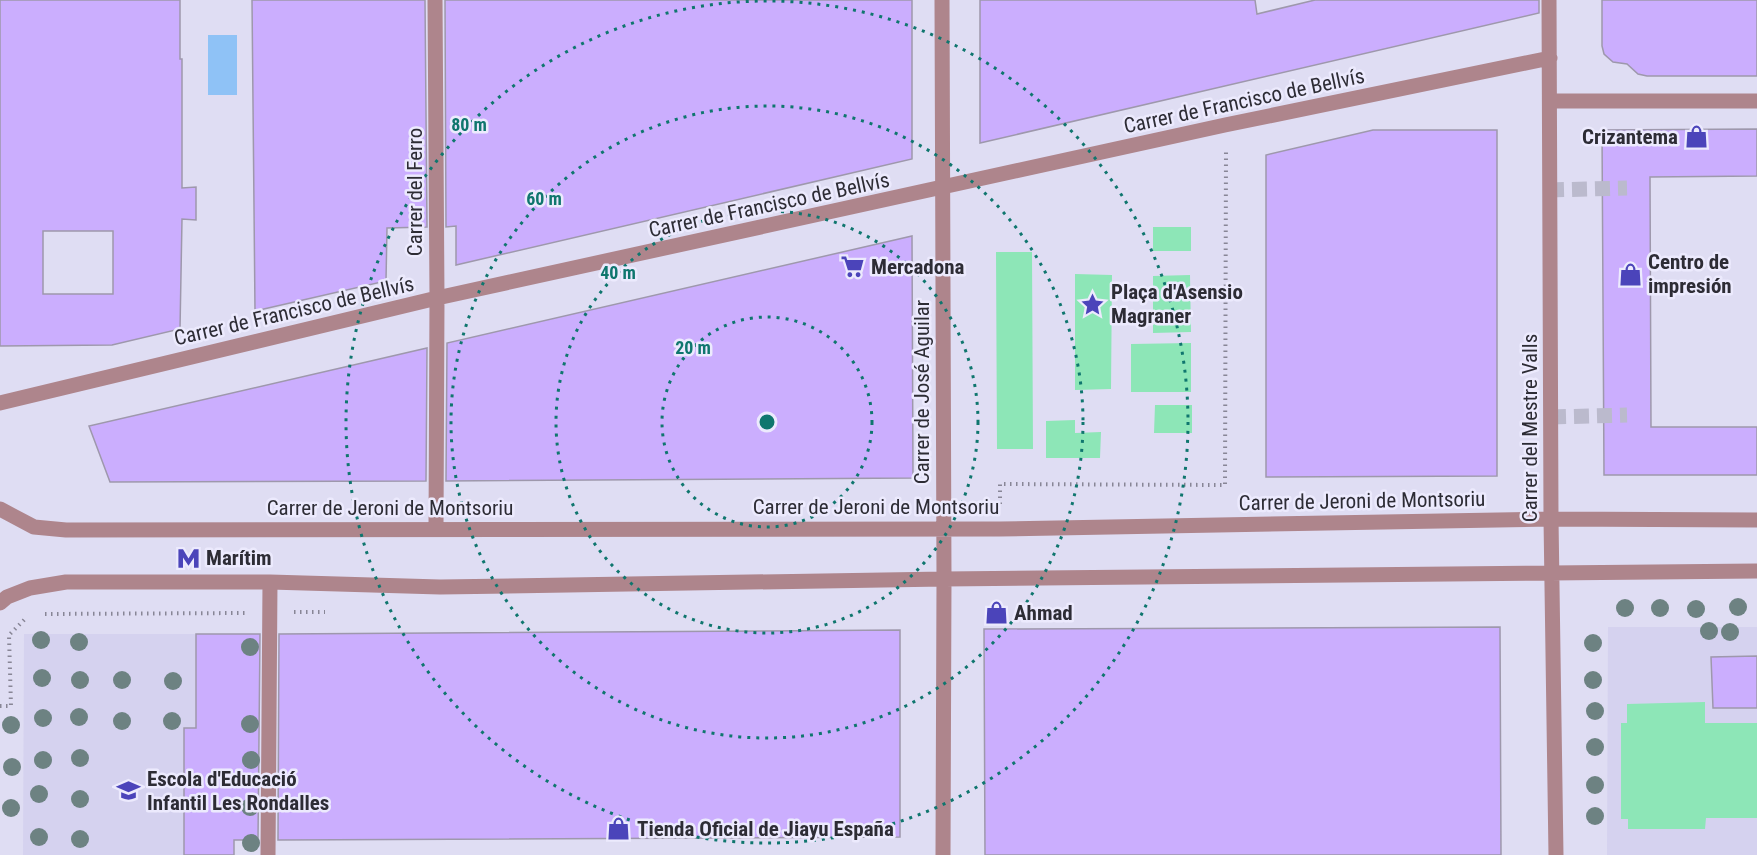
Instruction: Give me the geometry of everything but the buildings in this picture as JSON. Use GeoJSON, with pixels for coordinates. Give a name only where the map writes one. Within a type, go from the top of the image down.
{"type":"FeatureCollection","features":[{"type":"Feature","properties":{"kind":"street","name":"Carrer del Ferro"},"geometry":{"type":"LineString","coordinates":[[435,0],[436,528]]}},
{"type":"Feature","properties":{"kind":"street","name":"Carrer de José Aguilar"},"geometry":{"type":"LineString","coordinates":[[942,0],[943,855]]}},
{"type":"Feature","properties":{"kind":"street","name":"Carrer del Mestre Valls"},"geometry":{"type":"LineString","coordinates":[[1549,0],[1551,519],[1556,855]]}},
{"type":"Feature","properties":{"kind":"street","name":"Carrer de Francisco de Bellvís"},"geometry":{"type":"LineString","coordinates":[[0,403],[437,298],[1225,125],[1550,58]]}},
{"type":"Feature","properties":{"kind":"street"},"geometry":{"type":"LineString","coordinates":[[1550,101],[1757,101]]}},
{"type":"Feature","properties":{"kind":"street","name":"Carrer de Jeroni de Montsoriu"},"geometry":{"type":"LineString","coordinates":[[0,509],[34,527],[66,530],[943,528],[1551,519],[1757,520]]}},
{"type":"Feature","properties":{"kind":"street"},"geometry":{"type":"LineString","coordinates":[[0,603],[7,597],[30,588],[66,582],[270,582],[440,587],[944,579],[1757,572]]}},
{"type":"Feature","properties":{"kind":"street"},"geometry":{"type":"LineString","coordinates":[[268,855],[270,582]]}},
{"type":"Feature","properties":{"kind":"path"},"geometry":{"type":"LineString","coordinates":[[999,514],[1000,484],[1225,485],[1226,150]]}},
{"type":"Feature","properties":{"kind":"shaded area"},"geometry":{"type":"Polygon","coordinates":[[[1608,627],[1757,627],[1757,855],[1607,855],[1608,627]]]}},
{"type":"Feature","properties":{"kind":"shaded area","name":"Escola d'Educació Infantil Les Rondalles"},"geometry":{"type":"Polygon","coordinates":[[[24,634],[235,634],[234,855],[23,855],[24,634]]]}},
{"type":"Feature","properties":{"kind":"green space"},"geometry":{"type":"Polygon","coordinates":[[[1153,227],[1191,227],[1191,251],[1153,251],[1153,227]]]}},
{"type":"Feature","properties":{"kind":"green space"},"geometry":{"type":"Polygon","coordinates":[[[996,252],[1032,252],[1033,449],[997,449],[996,252]]]}},
{"type":"Feature","properties":{"kind":"green space"},"geometry":{"type":"Polygon","coordinates":[[[1075,274],[1112,275],[1111,389],[1075,390],[1075,274]]]}},
{"type":"Feature","properties":{"kind":"green space"},"geometry":{"type":"Polygon","coordinates":[[[1190,275],[1191,332],[1153,333],[1153,276],[1190,275]]]}},
{"type":"Feature","properties":{"kind":"green space"},"geometry":{"type":"Polygon","coordinates":[[[1191,343],[1191,392],[1131,392],[1131,344],[1191,343]]]}},
{"type":"Feature","properties":{"kind":"green space"},"geometry":{"type":"Polygon","coordinates":[[[1155,405],[1192,405],[1192,433],[1154,433],[1155,405]]]}},
{"type":"Feature","properties":{"kind":"green space"},"geometry":{"type":"Polygon","coordinates":[[[1075,420],[1075,433],[1101,432],[1100,458],[1046,458],[1046,421],[1075,420]]]}},
{"type":"Feature","properties":{"kind":"green space"},"geometry":{"type":"Polygon","coordinates":[[[1705,702],[1705,723],[1757,723],[1757,818],[1706,818],[1705,829],[1628,829],[1628,819],[1621,819],[1621,723],[1627,723],[1627,704],[1705,702]]]}},
{"type":"Feature","properties":{"kind":"water"},"geometry":{"type":"Polygon","coordinates":[[[208,35],[237,35],[237,95],[208,95],[208,35]]]}},
{"type":"Feature","properties":{"kind":"tunnel"},"geometry":{"type":"LineString","coordinates":[[1549,190],[1627,188]]}},
{"type":"Feature","properties":{"kind":"tunnel"},"geometry":{"type":"LineString","coordinates":[[1551,417],[1627,415]]}},
{"type":"Feature","properties":{"kind":"place","name":"Crizantema"},"geometry":{"type":"Point","coordinates":[1696,137]}},
{"type":"Feature","properties":{"kind":"place","name":"Mercadona"},"geometry":{"type":"Point","coordinates":[853,267]}},
{"type":"Feature","properties":{"kind":"place","name":"Centro de impresión"},"geometry":{"type":"Point","coordinates":[1630,274]}},
{"type":"Feature","properties":{"kind":"place","name":"Plaça d'Asensio Magraner"},"geometry":{"type":"Point","coordinates":[1093,304]}},
{"type":"Feature","properties":{"kind":"place","name":"Marítim"},"geometry":{"type":"Point","coordinates":[188,558]}},
{"type":"Feature","properties":{"kind":"place","name":"Ahmad"},"geometry":{"type":"Point","coordinates":[996,613]}},
{"type":"Feature","properties":{"kind":"place","name":"Escola d'Educació Infantil Les Rondalles"},"geometry":{"type":"Point","coordinates":[129,791]}},
{"type":"Feature","properties":{"kind":"place","name":"Tienda Oficial de Jiayu España"},"geometry":{"type":"Point","coordinates":[619,829]}}]}
